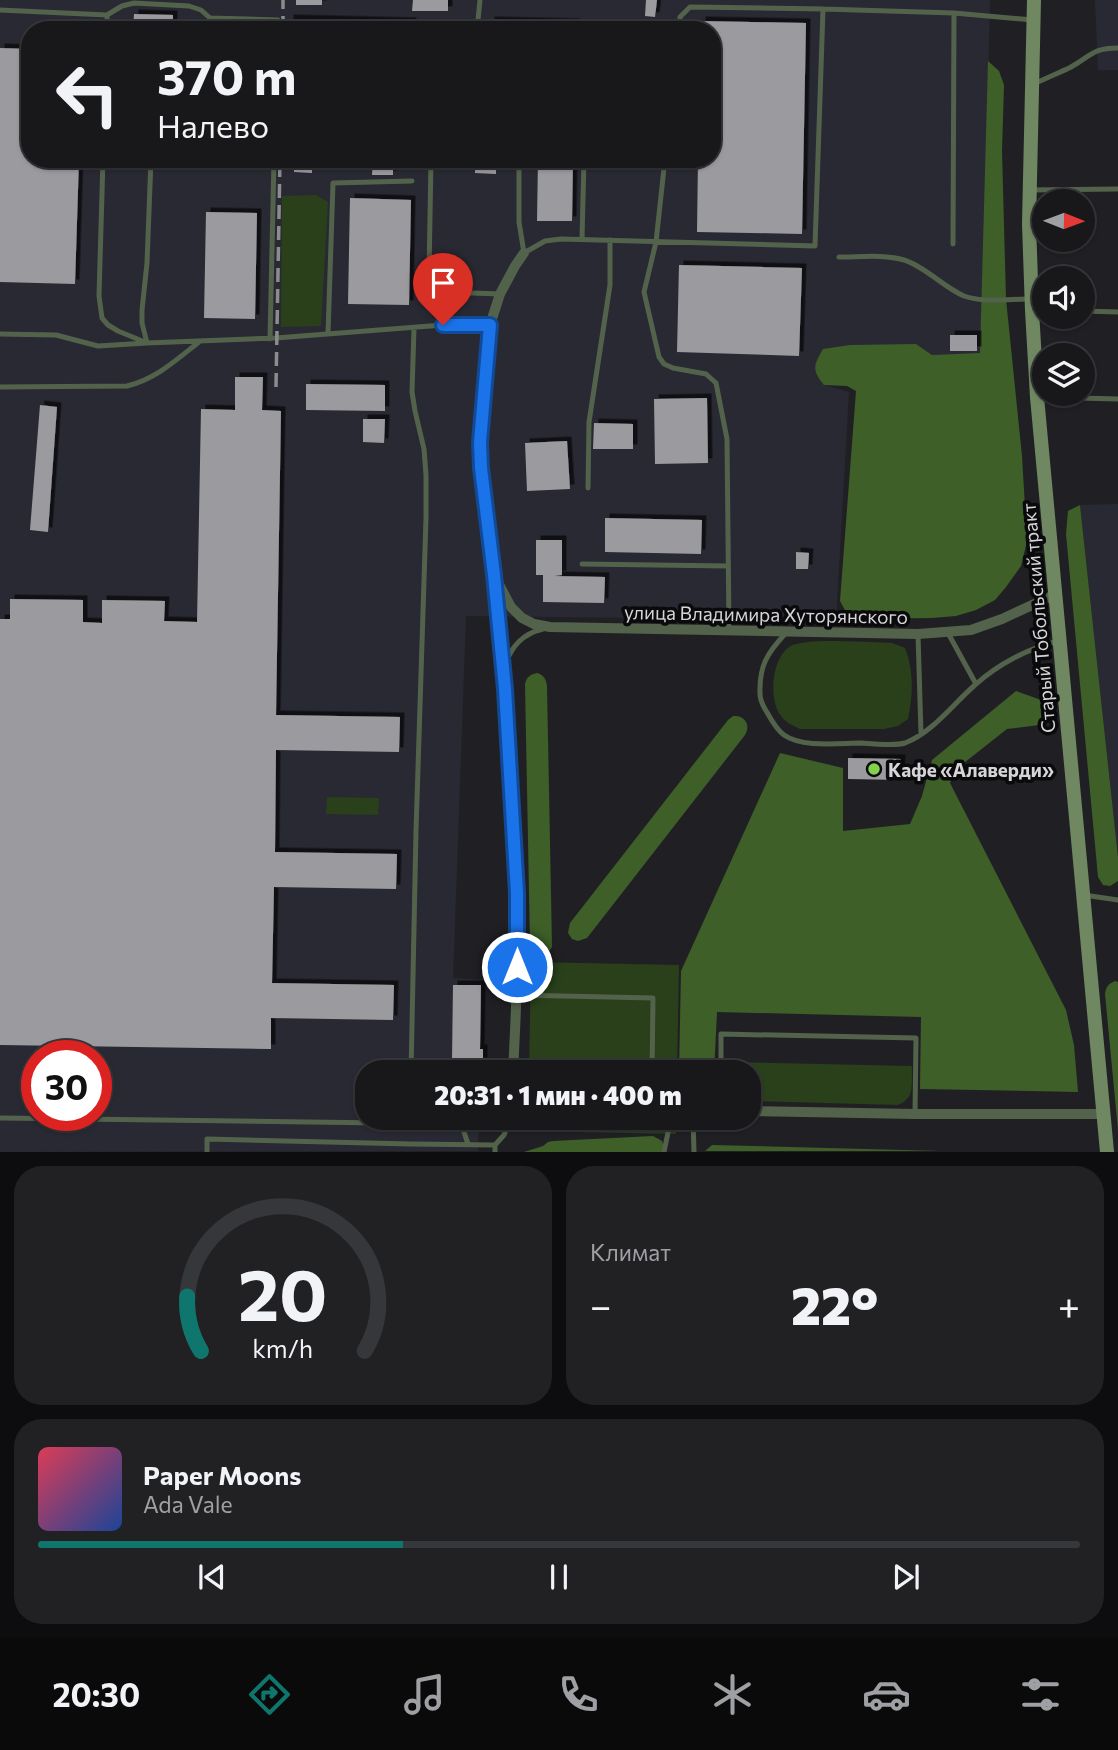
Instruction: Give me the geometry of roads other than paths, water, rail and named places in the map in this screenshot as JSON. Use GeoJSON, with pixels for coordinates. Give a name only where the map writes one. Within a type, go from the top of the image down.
{"type":"FeatureCollection","features":[{"type":"Feature","properties":{"kind":"street"},"geometry":{"type":"LineString","coordinates":[[1030,122],[1034,0]]}},
{"type":"Feature","properties":{"kind":"street"},"geometry":{"type":"LineString","coordinates":[[1030,122],[1042,0]]}},
{"type":"Feature","properties":{"kind":"street","name":"Старый Тобольский тракт"},"geometry":{"type":"LineString","coordinates":[[1030,122],[1029,190],[1034,266]]}},
{"type":"Feature","properties":{"kind":"street","name":"улица Владимира Хуторянского"},"geometry":{"type":"LineString","coordinates":[[514,1060],[517,893],[503,670],[480,442],[490,325],[500,294],[524,253]]}},
{"type":"Feature","properties":{"kind":"street","name":"Старый Тобольский тракт"},"geometry":{"type":"LineString","coordinates":[[1038,406],[1107,1152]]}},
{"type":"Feature","properties":{"kind":"street","name":"улица Владимира Хуторянского"},"geometry":{"type":"LineString","coordinates":[[494,575],[510,607],[522,618],[550,627],[948,633],[971,630],[988,624],[1056,594]]}},
{"type":"Feature","properties":{"kind":"street"},"geometry":{"type":"LineString","coordinates":[[761,1111],[1104,1114]]}},
{"type":"Feature","properties":{"kind":"lane"},"geometry":{"type":"LineString","coordinates":[[478,21],[480,0]]}},
{"type":"Feature","properties":{"kind":"lane"},"geometry":{"type":"LineString","coordinates":[[0,10],[107,15],[122,6],[134,3],[189,6],[201,10],[210,18],[278,21]]}},
{"type":"Feature","properties":{"kind":"lane"},"geometry":{"type":"LineString","coordinates":[[680,21],[680,17],[690,7],[954,13],[1033,20]]}},
{"type":"Feature","properties":{"kind":"lane"},"geometry":{"type":"LineString","coordinates":[[519,168],[519,222],[524,253],[545,241],[561,239],[815,246],[823,9]]}},
{"type":"Feature","properties":{"kind":"lane"},"geometry":{"type":"LineString","coordinates":[[953,244],[954,13]]}},
{"type":"Feature","properties":{"kind":"lane"},"geometry":{"type":"LineString","coordinates":[[107,15],[107,21]]}},
{"type":"Feature","properties":{"kind":"lane"},"geometry":{"type":"LineString","coordinates":[[1034,84],[1075,65],[1090,53],[1106,48],[1118,48]]}},
{"type":"Feature","properties":{"kind":"lane"},"geometry":{"type":"LineString","coordinates":[[103,168],[99,296],[102,318],[118,331],[147,343]]}},
{"type":"Feature","properties":{"kind":"lane"},"geometry":{"type":"LineString","coordinates":[[147,343],[142,310],[147,264],[151,168]]}},
{"type":"Feature","properties":{"kind":"lane"},"geometry":{"type":"LineString","coordinates":[[270,339],[274,168]]}},
{"type":"Feature","properties":{"kind":"lane"},"geometry":{"type":"LineString","coordinates":[[430,168],[431,283],[443,292],[500,294]]}},
{"type":"Feature","properties":{"kind":"lane"},"geometry":{"type":"LineString","coordinates":[[582,239],[584,168]]}},
{"type":"Feature","properties":{"kind":"lane"},"geometry":{"type":"LineString","coordinates":[[664,168],[656,242],[644,292],[659,357],[664,364],[706,374],[716,383],[727,439],[729,630]]}},
{"type":"Feature","properties":{"kind":"lane"},"geometry":{"type":"LineString","coordinates":[[328,334],[333,183],[412,181]]}},
{"type":"Feature","properties":{"kind":"lane"},"geometry":{"type":"LineString","coordinates":[[1029,190],[1118,189]]}},
{"type":"Feature","properties":{"kind":"lane"},"geometry":{"type":"LineString","coordinates":[[588,488],[591,399],[610,285],[610,240]]}},
{"type":"Feature","properties":{"kind":"lane"},"geometry":{"type":"LineString","coordinates":[[839,257],[904,260],[956,292],[971,298],[1032,306]]}},
{"type":"Feature","properties":{"kind":"lane"},"geometry":{"type":"LineString","coordinates":[[1095,311],[1118,312]]}},
{"type":"Feature","properties":{"kind":"lane"},"geometry":{"type":"LineString","coordinates":[[0,334],[56,335],[98,346],[270,339],[443,325],[490,325]]}},
{"type":"Feature","properties":{"kind":"lane"},"geometry":{"type":"LineString","coordinates":[[411,1060],[426,518],[424,449],[412,392],[414,328]]}},
{"type":"Feature","properties":{"kind":"lane"},"geometry":{"type":"LineString","coordinates":[[0,387],[127,386],[153,377],[199,342]]}},
{"type":"Feature","properties":{"kind":"lane"},"geometry":{"type":"LineString","coordinates":[[1095,398],[1118,399]]}},
{"type":"Feature","properties":{"kind":"lane"},"geometry":{"type":"LineString","coordinates":[[582,564],[729,566]]}},
{"type":"Feature","properties":{"kind":"lane"},"geometry":{"type":"LineString","coordinates":[[503,670],[510,651],[517,642],[536,630],[550,627]]}},
{"type":"Feature","properties":{"kind":"lane"},"geometry":{"type":"LineString","coordinates":[[788,631],[770,651],[761,671],[760,698],[782,734],[797,742],[902,744],[921,734],[993,670],[1039,646],[1060,641]]}},
{"type":"Feature","properties":{"kind":"lane"},"geometry":{"type":"LineString","coordinates":[[948,633],[976,684]]}},
{"type":"Feature","properties":{"kind":"lane"},"geometry":{"type":"LineString","coordinates":[[918,634],[921,734]]}},
{"type":"Feature","properties":{"kind":"lane"},"geometry":{"type":"LineString","coordinates":[[1084,895],[1118,900]]}},
{"type":"Feature","properties":{"kind":"lane"},"geometry":{"type":"LineString","coordinates":[[516,995],[653,998],[652,1060]]}},
{"type":"Feature","properties":{"kind":"lane"},"geometry":{"type":"LineString","coordinates":[[721,1060],[722,1034],[916,1038],[915,1114]]}},
{"type":"Feature","properties":{"kind":"lane"},"geometry":{"type":"LineString","coordinates":[[0,1118],[355,1120]]}},
{"type":"Feature","properties":{"kind":"lane"},"geometry":{"type":"LineString","coordinates":[[463,1130],[468,1144]]}},
{"type":"Feature","properties":{"kind":"lane"},"geometry":{"type":"LineString","coordinates":[[207,1152],[207,1139],[411,1148],[468,1144],[495,1148],[506,1130]]}},
{"type":"Feature","properties":{"kind":"lane"},"geometry":{"type":"LineString","coordinates":[[664,1152],[669,1130]]}},
{"type":"Feature","properties":{"kind":"lane"},"geometry":{"type":"LineString","coordinates":[[693,1130],[694,1152]]}},
{"type":"Feature","properties":{"kind":"railway"},"geometry":{"type":"LineString","coordinates":[[283,0],[283,21]]}},
{"type":"Feature","properties":{"kind":"railway"},"geometry":{"type":"LineString","coordinates":[[276,387],[280,168]]}},
{"type":"Feature","properties":{"kind":"place","name":"Кафе «Алаверди»"},"geometry":{"type":"Point","coordinates":[874,769]}}]}
